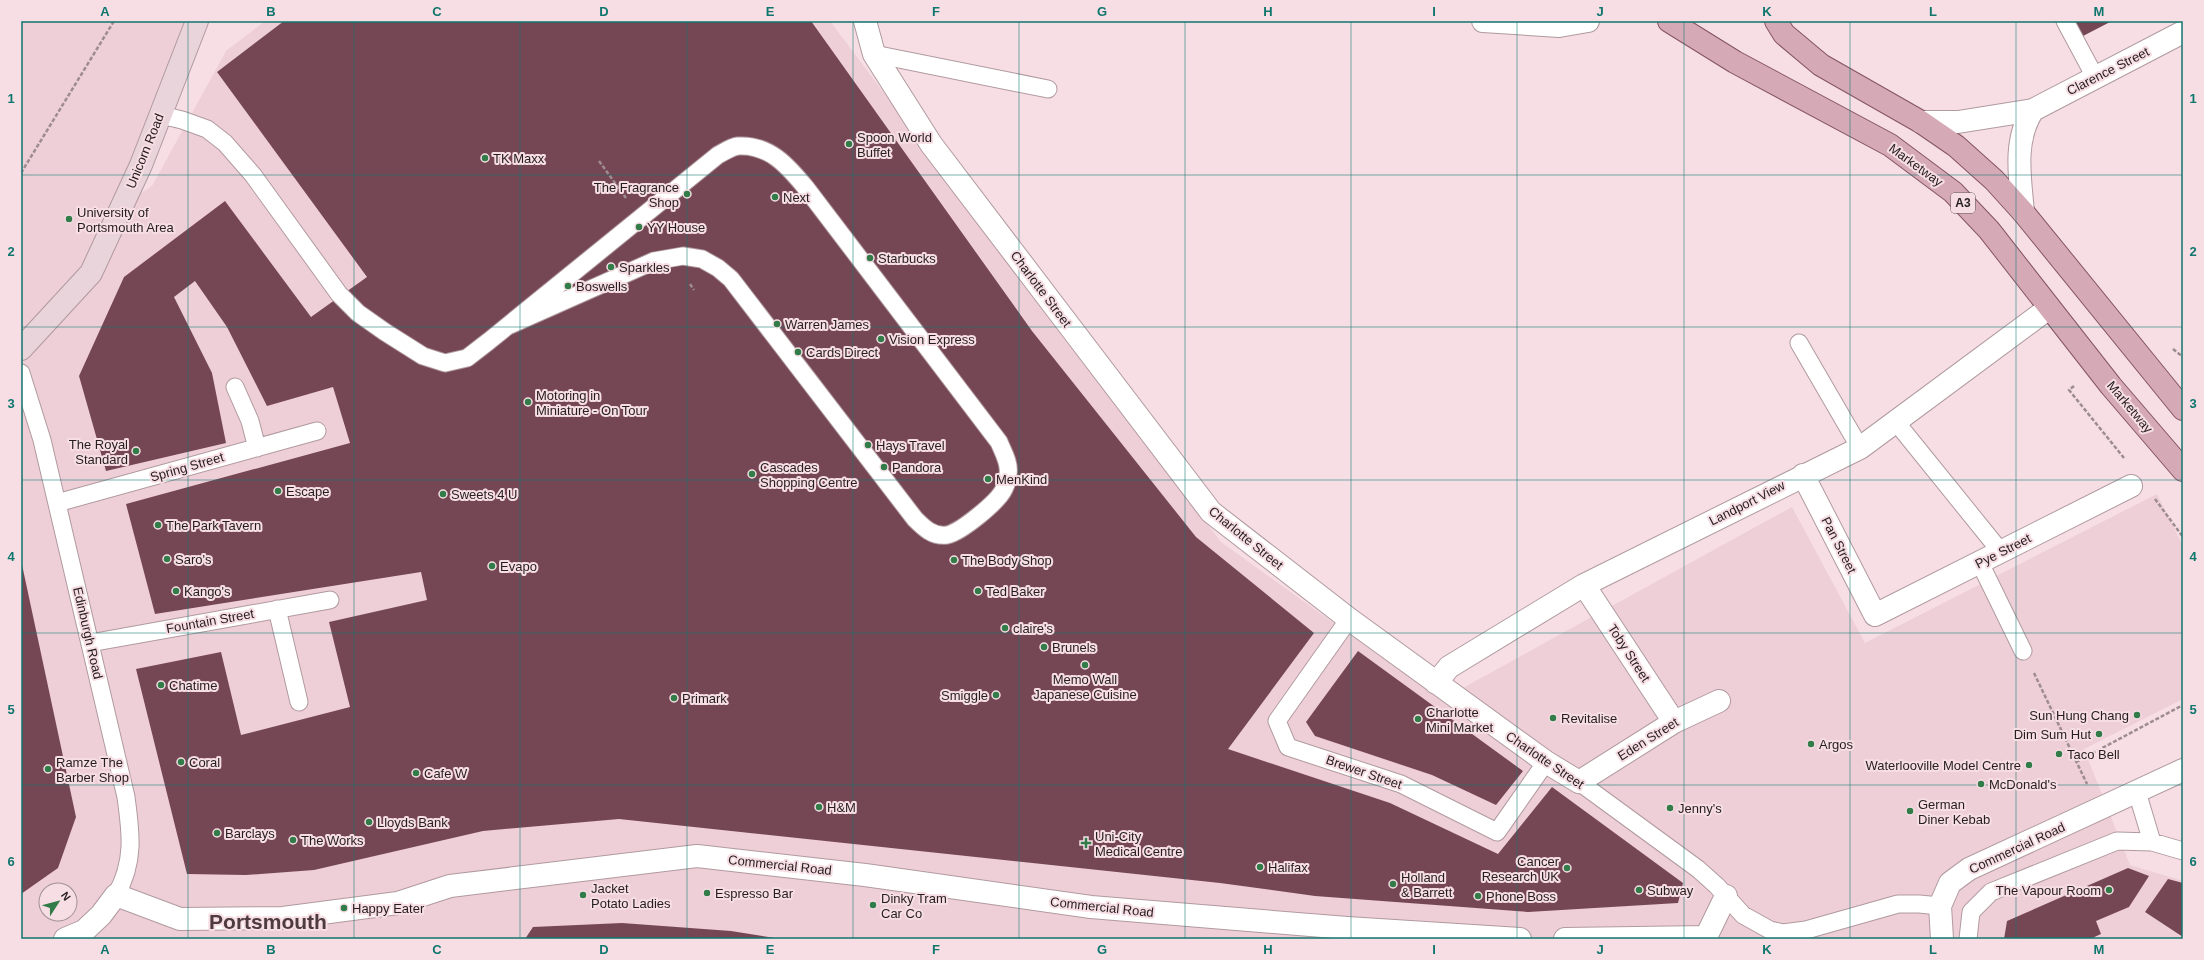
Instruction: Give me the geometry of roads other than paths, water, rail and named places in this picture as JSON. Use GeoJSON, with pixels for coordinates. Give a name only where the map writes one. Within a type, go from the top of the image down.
{"type":"FeatureCollection","features":[{"type":"Feature","properties":{"kind":"main road","name":"Marketway"},"geometry":{"type":"LineString","coordinates":[[1669,21],[1735,62],[1890,145],[1953,192],[1988,230],[2049,308],[2183,470]]}},
{"type":"Feature","properties":{"kind":"main road"},"geometry":{"type":"LineString","coordinates":[[1776,21],[1784,34],[1821,65],[1921,122],[1961,151],[1994,180],[2023,212],[2182,403]]}},
{"type":"Feature","properties":{"kind":"street","name":"Unicorn Road"},"geometry":{"type":"LineString","coordinates":[[21,349],[91,273],[141,165],[197,21]]}},
{"type":"Feature","properties":{"kind":"street","name":"Charlotte Street"},"geometry":{"type":"LineString","coordinates":[[864,21],[874,54],[931,144],[1211,512],[1348,619],[1546,762],[1579,782]]}},
{"type":"Feature","properties":{"kind":"street"},"geometry":{"type":"LineString","coordinates":[[1492,21],[1560,26],[1588,21]]}},
{"type":"Feature","properties":{"kind":"street","name":"Clarence Street"},"geometry":{"type":"LineString","coordinates":[[1921,122],[1958,122],[2033,110],[2183,32]]}},
{"type":"Feature","properties":{"kind":"street"},"geometry":{"type":"LineString","coordinates":[[2023,212],[2019,163],[2021,139],[2025,122],[2033,110]]}},
{"type":"Feature","properties":{"kind":"street","name":"Landport View"},"geometry":{"type":"LineString","coordinates":[[1436,683],[1449,667],[1584,584],[1860,448],[2049,308]]}},
{"type":"Feature","properties":{"kind":"street","name":"Pan Street"},"geometry":{"type":"LineString","coordinates":[[1803,475],[1875,615]]}},
{"type":"Feature","properties":{"kind":"street","name":"Pye Street"},"geometry":{"type":"LineString","coordinates":[[1875,615],[2131,486]]}},
{"type":"Feature","properties":{"kind":"street","name":"Toby Street"},"geometry":{"type":"LineString","coordinates":[[1584,584],[1674,722]]}},
{"type":"Feature","properties":{"kind":"street","name":"Eden Street"},"geometry":{"type":"LineString","coordinates":[[1579,782],[1674,722],[1719,701]]}},
{"type":"Feature","properties":{"kind":"street","name":"Commercial Road"},"geometry":{"type":"LineString","coordinates":[[1940,906],[1950,883],[1969,869],[2183,770]]}},
{"type":"Feature","properties":{"kind":"street","name":"Commercial Road"},"geometry":{"type":"LineString","coordinates":[[116,895],[180,919],[283,918],[398,903],[450,886],[697,856],[865,875],[1091,907],[1347,928],[1520,939]]}},
{"type":"Feature","properties":{"kind":"street"},"geometry":{"type":"LineString","coordinates":[[65,939],[84,931],[101,915],[116,895]]}},
{"type":"Feature","properties":{"kind":"street"},"geometry":{"type":"LineString","coordinates":[[1565,939],[1706,937],[1726,896]]}},
{"type":"Feature","properties":{"kind":"street"},"geometry":{"type":"LineString","coordinates":[[1940,906],[1942,939]]}},
{"type":"Feature","properties":{"kind":"lane"},"geometry":{"type":"LineString","coordinates":[[2064,21],[2095,77]]}},
{"type":"Feature","properties":{"kind":"lane"},"geometry":{"type":"LineString","coordinates":[[874,54],[1048,89]]}},
{"type":"Feature","properties":{"kind":"lane"},"geometry":{"type":"LineString","coordinates":[[161,115],[182,120],[207,129],[225,143],[252,175],[339,294],[358,313],[423,356],[445,363],[467,358],[510,325],[718,155],[736,146],[753,148],[774,154],[788,166],[999,442],[1006,459],[1008,474],[1004,490],[992,504],[958,530],[947,535],[936,534],[925,530],[910,513],[731,279],[718,268],[702,260],[683,256],[654,261],[510,325]]}},
{"type":"Feature","properties":{"kind":"lane"},"geometry":{"type":"LineString","coordinates":[[1799,343],[1860,448]]}},
{"type":"Feature","properties":{"kind":"lane","name":"Edinburgh Road"},"geometry":{"type":"LineString","coordinates":[[21,373],[42,440],[90,643],[129,820],[131,850],[129,866],[124,882],[116,895]]}},
{"type":"Feature","properties":{"kind":"lane"},"geometry":{"type":"LineString","coordinates":[[235,387],[250,420],[257,448]]}},
{"type":"Feature","properties":{"kind":"lane"},"geometry":{"type":"LineString","coordinates":[[1896,422],[2001,552]]}},
{"type":"Feature","properties":{"kind":"lane","name":"Spring Street"},"geometry":{"type":"LineString","coordinates":[[57,503],[317,431]]}},
{"type":"Feature","properties":{"kind":"lane"},"geometry":{"type":"LineString","coordinates":[[1980,562],[2023,651]]}},
{"type":"Feature","properties":{"kind":"lane","name":"Fountain Street"},"geometry":{"type":"LineString","coordinates":[[90,643],[330,600]]}},
{"type":"Feature","properties":{"kind":"lane"},"geometry":{"type":"LineString","coordinates":[[277,609],[298,702]]}},
{"type":"Feature","properties":{"kind":"lane","name":"Brewer Street"},"geometry":{"type":"LineString","coordinates":[[1348,619],[1277,721],[1288,746],[1401,784],[1497,832],[1546,762]]}},
{"type":"Feature","properties":{"kind":"lane","name":"Charlotte Street"},"geometry":{"type":"LineString","coordinates":[[1579,782],[1698,869],[1726,896]]}},
{"type":"Feature","properties":{"kind":"lane"},"geometry":{"type":"LineString","coordinates":[[2137,792],[2152,842]]}},
{"type":"Feature","properties":{"kind":"lane"},"geometry":{"type":"LineString","coordinates":[[1968,939],[1971,912],[1991,892],[2116,841],[2152,842],[2183,851]]}},
{"type":"Feature","properties":{"kind":"lane"},"geometry":{"type":"LineString","coordinates":[[1726,896],[1743,915],[1757,924],[1770,930],[1783,932],[1806,930],[1898,904],[1940,906]]}},
{"type":"Feature","properties":{"kind":"place","name":"Spoon World Buffet"},"geometry":{"type":"Point","coordinates":[849,144]}},
{"type":"Feature","properties":{"kind":"place","name":"TK Maxx"},"geometry":{"type":"Point","coordinates":[485,158]}},
{"type":"Feature","properties":{"kind":"place","name":"The Fragrance Shop"},"geometry":{"type":"Point","coordinates":[687,194]}},
{"type":"Feature","properties":{"kind":"place","name":"Next"},"geometry":{"type":"Point","coordinates":[775,197]}},
{"type":"Feature","properties":{"kind":"place","name":"University of Portsmouth Area"},"geometry":{"type":"Point","coordinates":[69,219]}},
{"type":"Feature","properties":{"kind":"place","name":"YY House"},"geometry":{"type":"Point","coordinates":[639,227]}},
{"type":"Feature","properties":{"kind":"place","name":"Starbucks"},"geometry":{"type":"Point","coordinates":[870,258]}},
{"type":"Feature","properties":{"kind":"place","name":"Sparkles"},"geometry":{"type":"Point","coordinates":[611,267]}},
{"type":"Feature","properties":{"kind":"place","name":"Boswells"},"geometry":{"type":"Point","coordinates":[568,286]}},
{"type":"Feature","properties":{"kind":"place","name":"Warren James"},"geometry":{"type":"Point","coordinates":[777,324]}},
{"type":"Feature","properties":{"kind":"place","name":"Vision Express"},"geometry":{"type":"Point","coordinates":[881,339]}},
{"type":"Feature","properties":{"kind":"place","name":"Cards Direct"},"geometry":{"type":"Point","coordinates":[798,352]}},
{"type":"Feature","properties":{"kind":"place","name":"Motoring in Miniature - On Tour"},"geometry":{"type":"Point","coordinates":[528,402]}},
{"type":"Feature","properties":{"kind":"place","name":"Hays Travel"},"geometry":{"type":"Point","coordinates":[868,445]}},
{"type":"Feature","properties":{"kind":"place","name":"The Royal Standard"},"geometry":{"type":"Point","coordinates":[136,451]}},
{"type":"Feature","properties":{"kind":"place","name":"Pandora"},"geometry":{"type":"Point","coordinates":[884,467]}},
{"type":"Feature","properties":{"kind":"place","name":"Cascades Shopping Centre"},"geometry":{"type":"Point","coordinates":[752,474]}},
{"type":"Feature","properties":{"kind":"place","name":"MenKind"},"geometry":{"type":"Point","coordinates":[988,479]}},
{"type":"Feature","properties":{"kind":"place","name":"Escape"},"geometry":{"type":"Point","coordinates":[278,491]}},
{"type":"Feature","properties":{"kind":"place","name":"Sweets 4 U"},"geometry":{"type":"Point","coordinates":[443,494]}},
{"type":"Feature","properties":{"kind":"place","name":"The Park Tavern"},"geometry":{"type":"Point","coordinates":[158,525]}},
{"type":"Feature","properties":{"kind":"place","name":"Saro's"},"geometry":{"type":"Point","coordinates":[167,559]}},
{"type":"Feature","properties":{"kind":"place","name":"The Body Shop"},"geometry":{"type":"Point","coordinates":[954,560]}},
{"type":"Feature","properties":{"kind":"place","name":"Evapo"},"geometry":{"type":"Point","coordinates":[492,566]}},
{"type":"Feature","properties":{"kind":"place","name":"Kango's"},"geometry":{"type":"Point","coordinates":[176,591]}},
{"type":"Feature","properties":{"kind":"place","name":"Ted Baker"},"geometry":{"type":"Point","coordinates":[978,591]}},
{"type":"Feature","properties":{"kind":"place","name":"claire's"},"geometry":{"type":"Point","coordinates":[1005,628]}},
{"type":"Feature","properties":{"kind":"place","name":"Brunels"},"geometry":{"type":"Point","coordinates":[1044,647]}},
{"type":"Feature","properties":{"kind":"place","name":"Memo Wall Japanese Cuisine"},"geometry":{"type":"Point","coordinates":[1085,665]}},
{"type":"Feature","properties":{"kind":"place","name":"Chatime"},"geometry":{"type":"Point","coordinates":[161,685]}},
{"type":"Feature","properties":{"kind":"place","name":"Smiggle"},"geometry":{"type":"Point","coordinates":[996,695]}},
{"type":"Feature","properties":{"kind":"place","name":"Primark"},"geometry":{"type":"Point","coordinates":[674,698]}},
{"type":"Feature","properties":{"kind":"place","name":"Sun Hung Chang"},"geometry":{"type":"Point","coordinates":[2137,715]}},
{"type":"Feature","properties":{"kind":"place","name":"Revitalise"},"geometry":{"type":"Point","coordinates":[1553,718]}},
{"type":"Feature","properties":{"kind":"place","name":"Charlotte Mini Market"},"geometry":{"type":"Point","coordinates":[1418,719]}},
{"type":"Feature","properties":{"kind":"place","name":"Dim Sum Hut"},"geometry":{"type":"Point","coordinates":[2099,734]}},
{"type":"Feature","properties":{"kind":"place","name":"Argos"},"geometry":{"type":"Point","coordinates":[1811,744]}},
{"type":"Feature","properties":{"kind":"place","name":"Taco Bell"},"geometry":{"type":"Point","coordinates":[2059,754]}},
{"type":"Feature","properties":{"kind":"place","name":"Coral"},"geometry":{"type":"Point","coordinates":[181,762]}},
{"type":"Feature","properties":{"kind":"place","name":"Waterlooville Model Centre"},"geometry":{"type":"Point","coordinates":[2029,765]}},
{"type":"Feature","properties":{"kind":"place","name":"Ramze The Barber Shop"},"geometry":{"type":"Point","coordinates":[48,769]}},
{"type":"Feature","properties":{"kind":"place","name":"Cafe W"},"geometry":{"type":"Point","coordinates":[416,773]}},
{"type":"Feature","properties":{"kind":"place","name":"McDonald's"},"geometry":{"type":"Point","coordinates":[1981,784]}},
{"type":"Feature","properties":{"kind":"place","name":"H&M"},"geometry":{"type":"Point","coordinates":[819,807]}},
{"type":"Feature","properties":{"kind":"place","name":"Jenny's"},"geometry":{"type":"Point","coordinates":[1670,808]}},
{"type":"Feature","properties":{"kind":"place","name":"German Diner Kebab"},"geometry":{"type":"Point","coordinates":[1910,811]}},
{"type":"Feature","properties":{"kind":"place","name":"Lloyds Bank"},"geometry":{"type":"Point","coordinates":[369,822]}},
{"type":"Feature","properties":{"kind":"place","name":"Barclays"},"geometry":{"type":"Point","coordinates":[217,833]}},
{"type":"Feature","properties":{"kind":"place","name":"The Works"},"geometry":{"type":"Point","coordinates":[293,840]}},
{"type":"Feature","properties":{"kind":"place","name":"Uni-City Medical Centre"},"geometry":{"type":"Point","coordinates":[1086,843]}},
{"type":"Feature","properties":{"kind":"place","name":"Halifax"},"geometry":{"type":"Point","coordinates":[1260,867]}},
{"type":"Feature","properties":{"kind":"place","name":"Cancer Research UK"},"geometry":{"type":"Point","coordinates":[1567,868]}},
{"type":"Feature","properties":{"kind":"place","name":"Holland & Barrett"},"geometry":{"type":"Point","coordinates":[1393,884]}},
{"type":"Feature","properties":{"kind":"place","name":"Subway"},"geometry":{"type":"Point","coordinates":[1639,890]}},
{"type":"Feature","properties":{"kind":"place","name":"The Vapour Room"},"geometry":{"type":"Point","coordinates":[2109,890]}},
{"type":"Feature","properties":{"kind":"place","name":"Espresso Bar"},"geometry":{"type":"Point","coordinates":[707,893]}},
{"type":"Feature","properties":{"kind":"place","name":"Jacket Potato Ladies"},"geometry":{"type":"Point","coordinates":[583,895]}},
{"type":"Feature","properties":{"kind":"place","name":"Phone Boss"},"geometry":{"type":"Point","coordinates":[1478,896]}},
{"type":"Feature","properties":{"kind":"place","name":"Dinky Tram Car Co"},"geometry":{"type":"Point","coordinates":[873,905]}},
{"type":"Feature","properties":{"kind":"place","name":"Happy Eater"},"geometry":{"type":"Point","coordinates":[344,908]}},
{"type":"Feature","properties":{"kind":"district","name":"Portsmouth"},"geometry":{"type":"Point","coordinates":[268,921]}}]}
